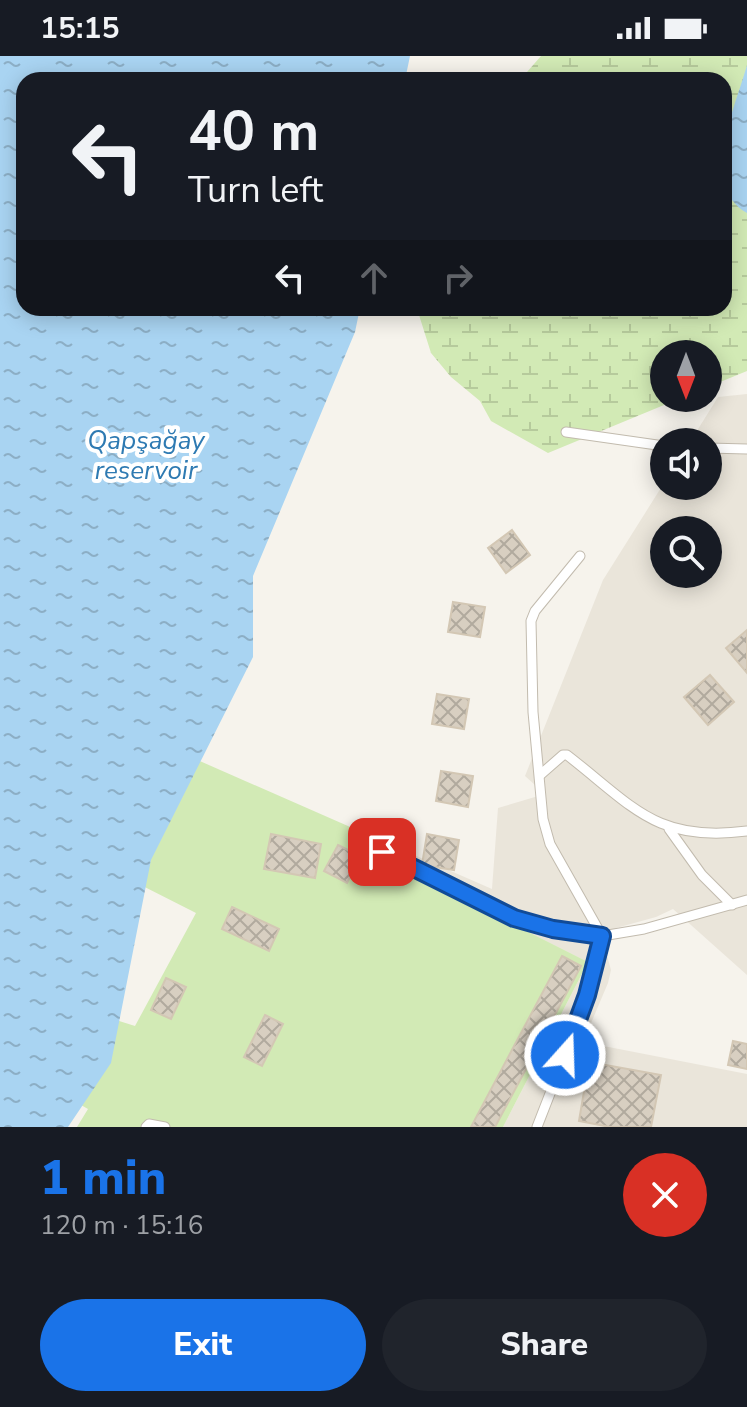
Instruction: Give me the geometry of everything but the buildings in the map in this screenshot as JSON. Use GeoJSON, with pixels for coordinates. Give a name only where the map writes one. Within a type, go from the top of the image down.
{"type":"FeatureCollection","features":[{"type":"Feature","properties":{"kind":"lane"},"geometry":{"type":"LineString","coordinates":[[566,432],[650,444]]}},
{"type":"Feature","properties":{"kind":"lane"},"geometry":{"type":"LineString","coordinates":[[722,448],[747,449]]}},
{"type":"Feature","properties":{"kind":"lane"},"geometry":{"type":"LineString","coordinates":[[537,1127],[578,1019],[602,936],[550,844],[543,819],[533,712],[531,621],[535,611],[580,556]]}},
{"type":"Feature","properties":{"kind":"lane"},"geometry":{"type":"LineString","coordinates":[[540,775],[567,755],[616,796],[669,829],[702,875],[732,905]]}},
{"type":"Feature","properties":{"kind":"lane"},"geometry":{"type":"LineString","coordinates":[[669,829],[716,835],[747,831]]}},
{"type":"Feature","properties":{"kind":"lane"},"geometry":{"type":"LineString","coordinates":[[382,852],[514,918],[553,929],[602,936],[644,929],[747,900]]}},
{"type":"Feature","properties":{"kind":"lane"},"geometry":{"type":"LineString","coordinates":[[146,1127],[149,1124],[165,1127]]}},
{"type":"Feature","properties":{"kind":"shaded area"},"geometry":{"type":"Polygon","coordinates":[[[747,394],[747,975],[673,909],[616,928],[606,952],[611,970],[608,983],[583,1042],[747,1074],[747,1127],[503,1127],[588,962],[366,851],[373,837],[492,889],[498,808],[545,794],[525,776],[603,580],[653,500],[722,500],[722,428],[699,428],[709,412],[722,412],[722,397],[747,394]]]}},
{"type":"Feature","properties":{"kind":"green space"},"geometry":{"type":"Polygon","coordinates":[[[541,56],[747,56],[747,371],[722,381],[722,340],[650,340],[650,411],[548,453],[491,421],[480,401],[451,377],[431,353],[419,316],[732,316],[732,72],[527,72],[541,56]]]}},
{"type":"Feature","properties":{"kind":"green space"},"geometry":{"type":"Polygon","coordinates":[[[161,744],[373,837],[367,851],[588,962],[503,1127],[77,1127],[88,1109],[74,1101],[116,1020],[135,1026],[196,913],[121,875],[161,744]]]}},
{"type":"Feature","properties":{"kind":"water","name":"Qapşağay reservoir"},"geometry":{"type":"Polygon","coordinates":[[[0,56],[410,56],[407,72],[16,72],[16,316],[358,316],[355,332],[253,576],[253,657],[151,860],[111,1063],[68,1127],[0,1127],[0,56]]]}},
{"type":"Feature","properties":{"kind":"water"},"geometry":{"type":"Polygon","coordinates":[[[747,65],[747,213],[732,200],[732,112],[747,65]]]}},
{"type":"Feature","properties":{"kind":"route"},"geometry":{"type":"LineString","coordinates":[[382,852],[514,918],[553,929],[602,936],[587,995],[565,1055]]}}]}
